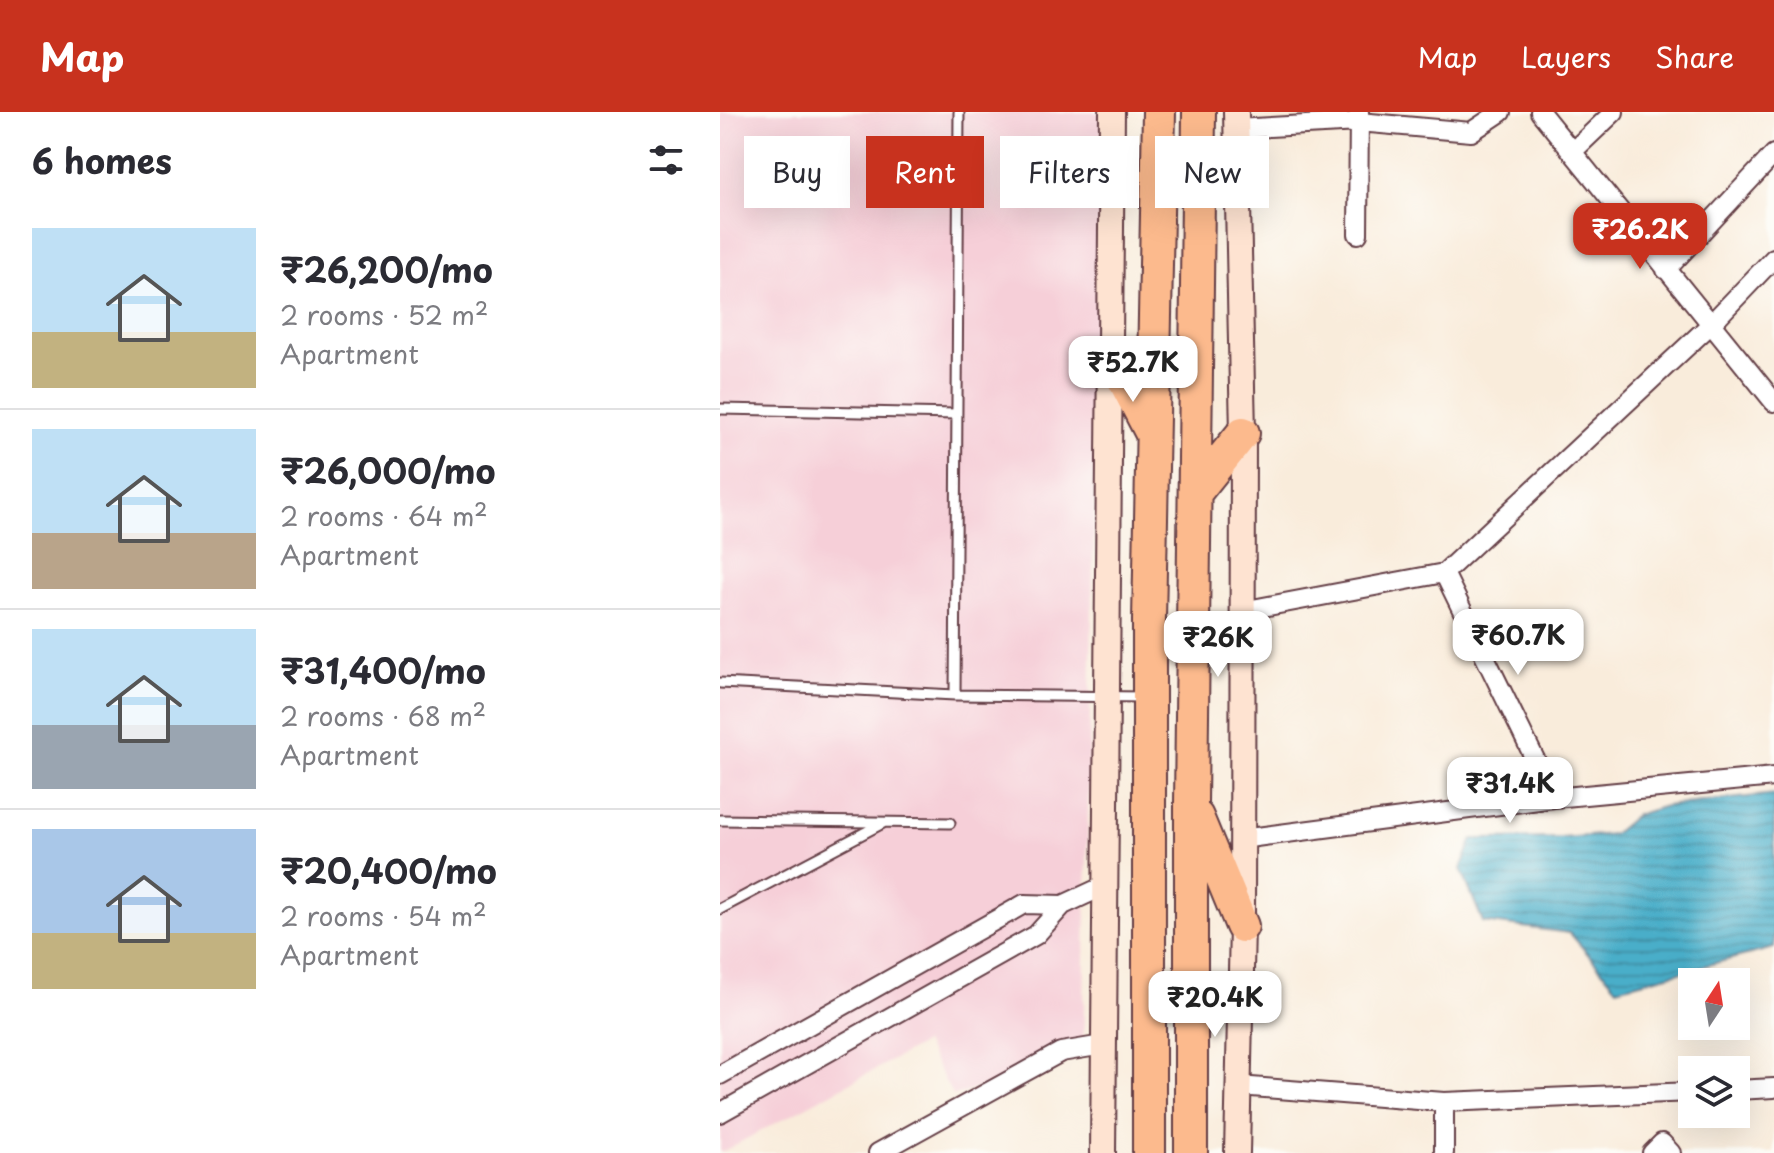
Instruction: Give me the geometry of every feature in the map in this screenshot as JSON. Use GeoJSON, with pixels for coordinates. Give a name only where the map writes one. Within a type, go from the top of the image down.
{"type":"FeatureCollection","features":[{"type":"Feature","properties":{"kind":"highway"},"geometry":{"type":"LineString","coordinates":[[1149,1153],[1148,698],[1159,112]]}},
{"type":"Feature","properties":{"kind":"highway"},"geometry":{"type":"LineString","coordinates":[[1191,1153],[1191,803],[1199,112]]}},
{"type":"Feature","properties":{"kind":"highway"},"geometry":{"type":"LineString","coordinates":[[1110,353],[1154,437]]}},
{"type":"Feature","properties":{"kind":"highway"},"geometry":{"type":"LineString","coordinates":[[1195,493],[1243,433]]}},
{"type":"Feature","properties":{"kind":"highway"},"geometry":{"type":"LineString","coordinates":[[1191,803],[1242,926]]}},
{"type":"Feature","properties":{"kind":"street"},"geometry":{"type":"LineString","coordinates":[[1103,1153],[1112,112]]}},
{"type":"Feature","properties":{"kind":"street"},"geometry":{"type":"LineString","coordinates":[[1237,1153],[1242,926],[1243,433],[1236,120],[1359,117],[1471,132],[1501,112]]}},
{"type":"Feature","properties":{"kind":"street"},"geometry":{"type":"LineString","coordinates":[[1540,112],[1774,402]]}},
{"type":"Feature","properties":{"kind":"street"},"geometry":{"type":"LineString","coordinates":[[1572,152],[1614,112]]}},
{"type":"Feature","properties":{"kind":"street"},"geometry":{"type":"LineString","coordinates":[[1358,234],[1359,117]]}},
{"type":"Feature","properties":{"kind":"street"},"geometry":{"type":"LineString","coordinates":[[1666,270],[1774,154]]}},
{"type":"Feature","properties":{"kind":"street"},"geometry":{"type":"LineString","coordinates":[[1242,611],[1444,573],[1710,325],[1774,258]]}},
{"type":"Feature","properties":{"kind":"street"},"geometry":{"type":"LineString","coordinates":[[1444,573],[1554,798]]}},
{"type":"Feature","properties":{"kind":"street"},"geometry":{"type":"LineString","coordinates":[[1241,839],[1554,798],[1774,777]]}},
{"type":"Feature","properties":{"kind":"street"},"geometry":{"type":"LineString","coordinates":[[720,1113],[1036,935],[1063,905],[1104,886]]}},
{"type":"Feature","properties":{"kind":"street"},"geometry":{"type":"LineString","coordinates":[[720,1075],[1024,904],[1063,905]]}},
{"type":"Feature","properties":{"kind":"street"},"geometry":{"type":"LineString","coordinates":[[919,963],[934,992]]}},
{"type":"Feature","properties":{"kind":"street"},"geometry":{"type":"LineString","coordinates":[[878,1153],[1061,1052],[1103,1045]]}},
{"type":"Feature","properties":{"kind":"street"},"geometry":{"type":"LineString","coordinates":[[1238,1086],[1444,1102],[1678,1093]]}},
{"type":"Feature","properties":{"kind":"street"},"geometry":{"type":"LineString","coordinates":[[1750,1089],[1774,1088]]}},
{"type":"Feature","properties":{"kind":"street"},"geometry":{"type":"LineString","coordinates":[[1444,1102],[1444,1153]]}},
{"type":"Feature","properties":{"kind":"street"},"geometry":{"type":"LineString","coordinates":[[1652,1153],[1662,1143],[1671,1153]]}},
{"type":"Feature","properties":{"kind":"lane"},"geometry":{"type":"LineString","coordinates":[[955,695],[959,112]]}},
{"type":"Feature","properties":{"kind":"lane"},"geometry":{"type":"LineString","coordinates":[[720,409],[956,414]]}},
{"type":"Feature","properties":{"kind":"lane"},"geometry":{"type":"LineString","coordinates":[[720,683],[955,695],[1148,698]]}},
{"type":"Feature","properties":{"kind":"lane"},"geometry":{"type":"LineString","coordinates":[[720,820],[950,823]]}},
{"type":"Feature","properties":{"kind":"lane"},"geometry":{"type":"LineString","coordinates":[[720,909],[885,822]]}},
{"type":"Feature","properties":{"kind":"shaded area"},"geometry":{"type":"Polygon","coordinates":[[[720,112],[1102,112],[1102,136],[1000,136],[1000,208],[1100,208],[1083,1055],[953,1096],[924,1043],[720,1153],[720,112]]]}},
{"type":"Feature","properties":{"kind":"water"},"geometry":{"type":"Polygon","coordinates":[[[1774,794],[1774,948],[1696,968],[1678,968],[1678,972],[1617,988],[1570,933],[1483,922],[1461,869],[1473,839],[1613,834],[1636,815],[1665,806],[1774,794]]]}}]}
